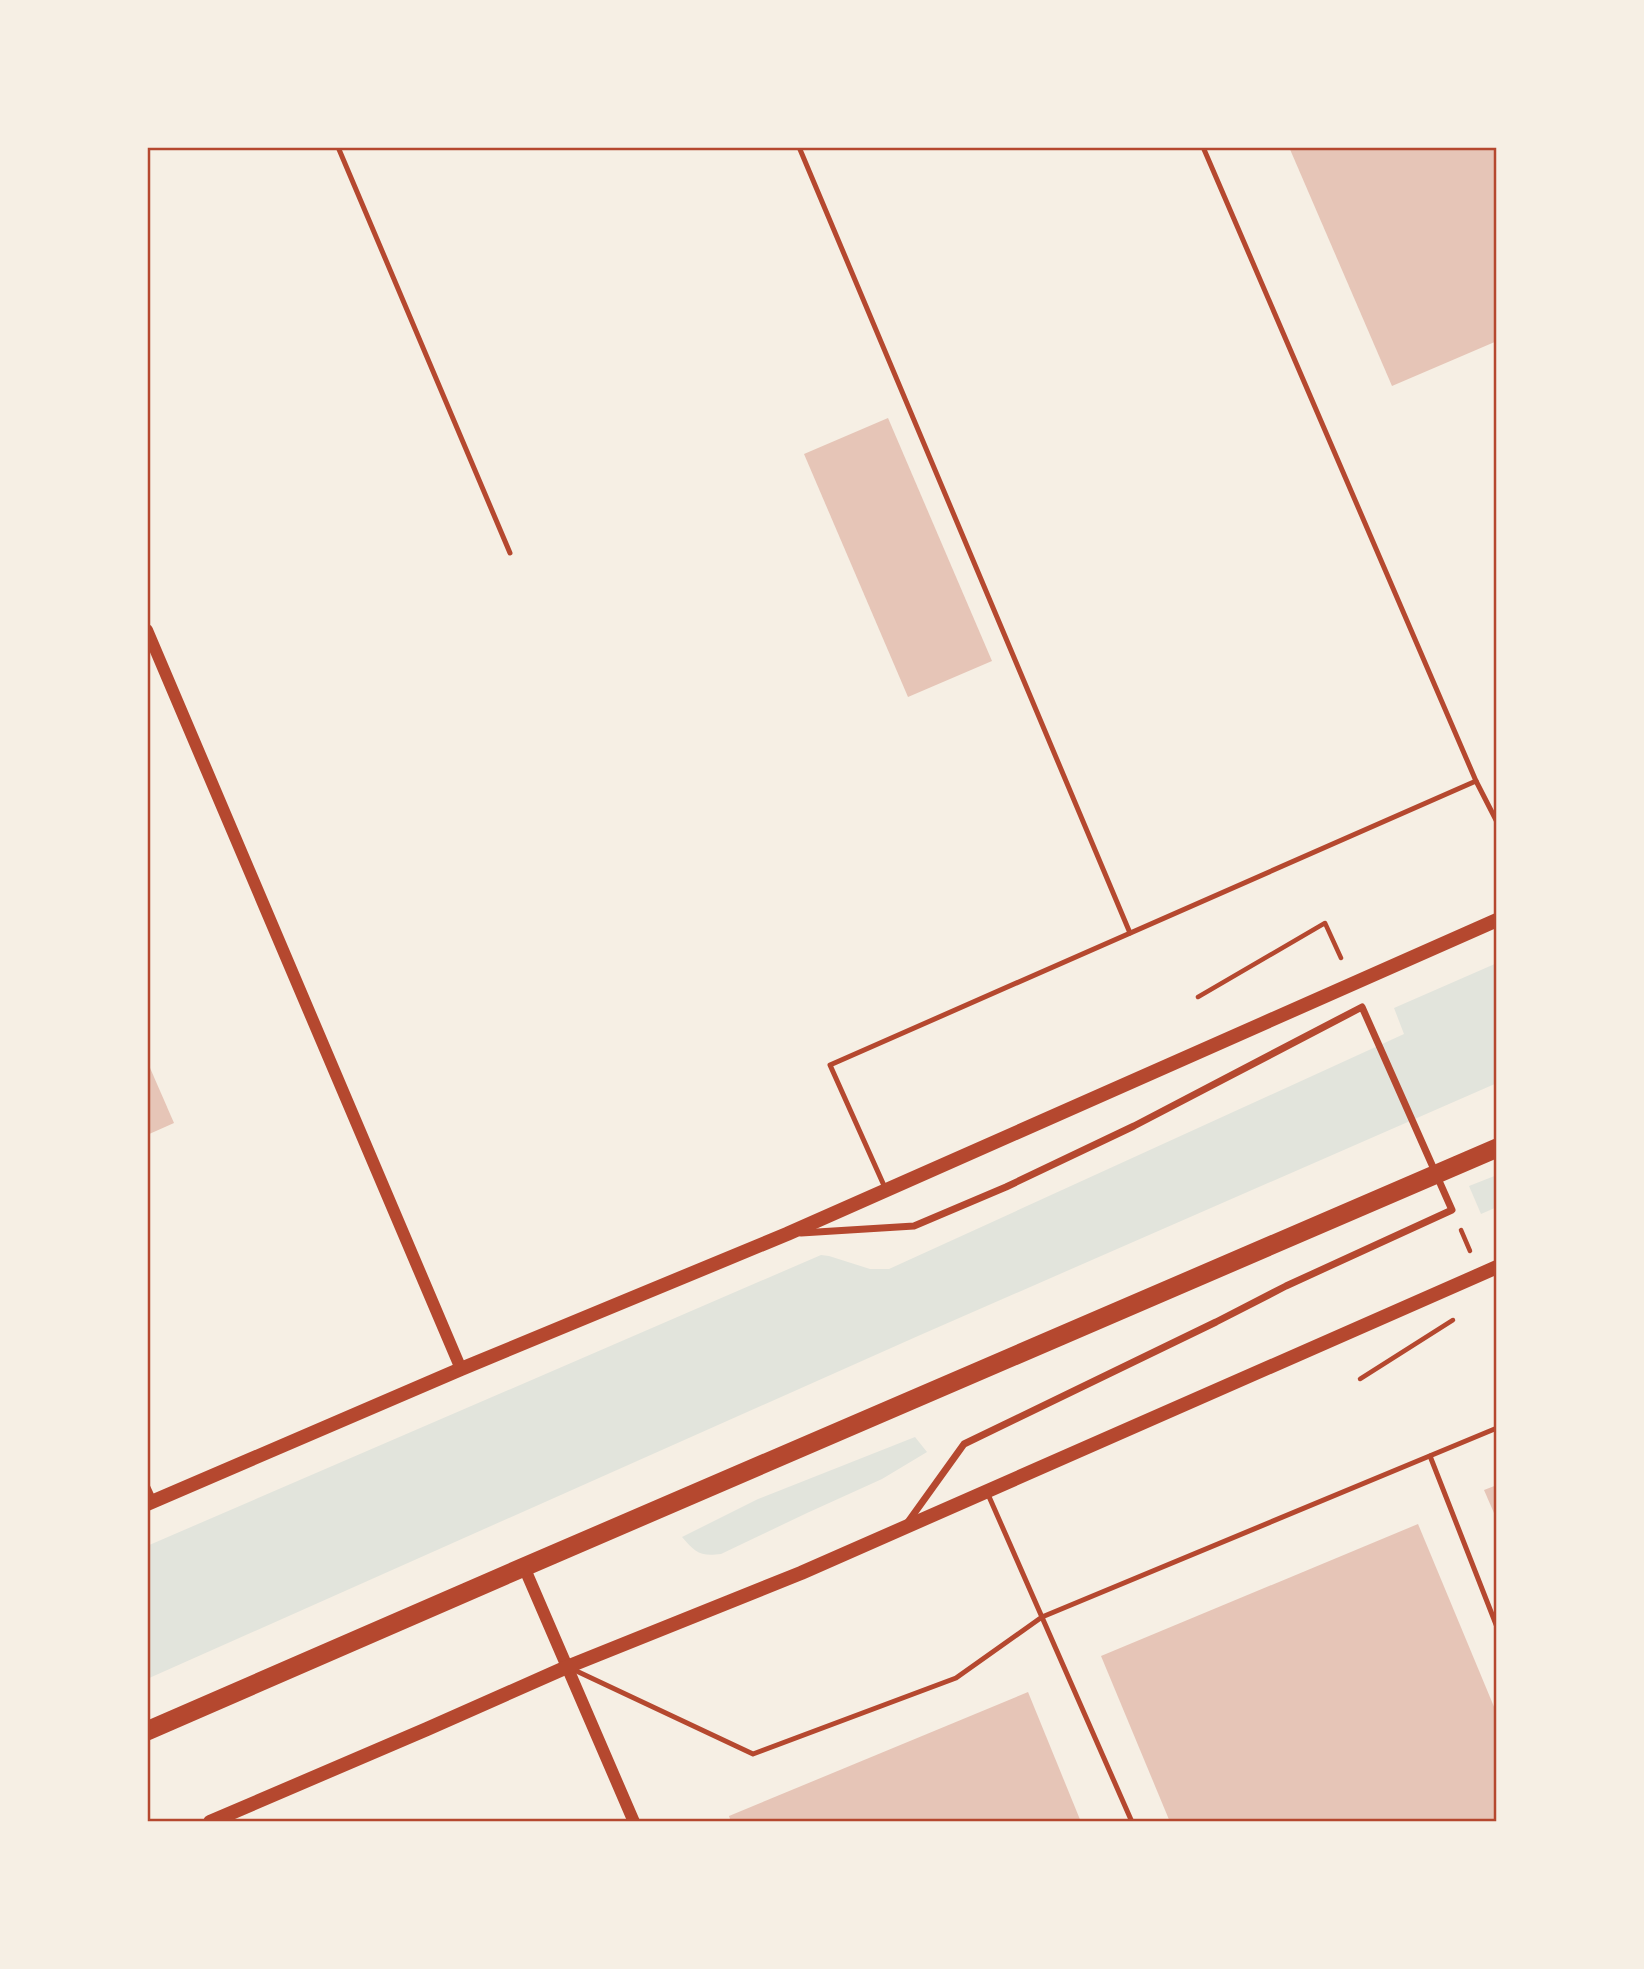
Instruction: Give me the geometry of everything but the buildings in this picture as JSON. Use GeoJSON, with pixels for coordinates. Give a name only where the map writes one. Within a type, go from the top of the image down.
{"type":"FeatureCollection","features":[{"type":"Feature","properties":{"kind":"highway"},"geometry":{"type":"LineString","coordinates":[[147,1731],[1497,1148]]}},
{"type":"Feature","properties":{"kind":"main road"},"geometry":{"type":"LineString","coordinates":[[151,1503],[787,1234],[1497,920]]}},
{"type":"Feature","properties":{"kind":"main road"},"geometry":{"type":"LineString","coordinates":[[210,1822],[567,1667],[789,1578],[1497,1267]]}},
{"type":"Feature","properties":{"kind":"street"},"geometry":{"type":"LineString","coordinates":[[147,630],[461,1370]]}},
{"type":"Feature","properties":{"kind":"street"},"geometry":{"type":"LineString","coordinates":[[787,1234],[914,1226],[1079,1152],[1362,1007],[1452,1210],[1286,1286],[964,1444],[903,1528]]}},
{"type":"Feature","properties":{"kind":"street"},"geometry":{"type":"LineString","coordinates":[[524,1567],[634,1822]]}},
{"type":"Feature","properties":{"kind":"lane"},"geometry":{"type":"LineString","coordinates":[[338,147],[510,553]]}},
{"type":"Feature","properties":{"kind":"lane"},"geometry":{"type":"LineString","coordinates":[[799,147],[1130,933]]}},
{"type":"Feature","properties":{"kind":"lane"},"geometry":{"type":"LineString","coordinates":[[1203,147],[1476,781],[1497,822]]}},
{"type":"Feature","properties":{"kind":"lane"},"geometry":{"type":"LineString","coordinates":[[886,1190],[830,1065],[1476,781]]}},
{"type":"Feature","properties":{"kind":"lane"},"geometry":{"type":"LineString","coordinates":[[567,1667],[753,1755],[956,1678],[1042,1617],[1497,1428]]}},
{"type":"Feature","properties":{"kind":"lane"},"geometry":{"type":"LineString","coordinates":[[1430,1457],[1497,1627]]}},
{"type":"Feature","properties":{"kind":"lane"},"geometry":{"type":"LineString","coordinates":[[147,1485],[151,1503]]}},
{"type":"Feature","properties":{"kind":"lane"},"geometry":{"type":"LineString","coordinates":[[987,1492],[1132,1822]]}},
{"type":"Feature","properties":{"kind":"path"},"geometry":{"type":"LineString","coordinates":[[1198,997],[1325,923]]}},
{"type":"Feature","properties":{"kind":"path"},"geometry":{"type":"LineString","coordinates":[[1360,1379],[1457,1317]]}},
{"type":"Feature","properties":{"kind":"shaded area"},"geometry":{"type":"Polygon","coordinates":[[[1497,963],[1497,1083],[918,1336],[147,1679],[147,1546],[821,1255],[870,1269],[889,1269],[1404,1034],[1394,1008],[1497,963]]]}},
{"type":"Feature","properties":{"kind":"shaded area"},"geometry":{"type":"Polygon","coordinates":[[[1497,1175],[1497,1207],[1481,1214],[1469,1186],[1497,1175]]]}},
{"type":"Feature","properties":{"kind":"shaded area"},"geometry":{"type":"Polygon","coordinates":[[[915,1437],[927,1452],[882,1479],[721,1554],[708,1555],[698,1552],[682,1537],[758,1499],[915,1437]]]}}]}
